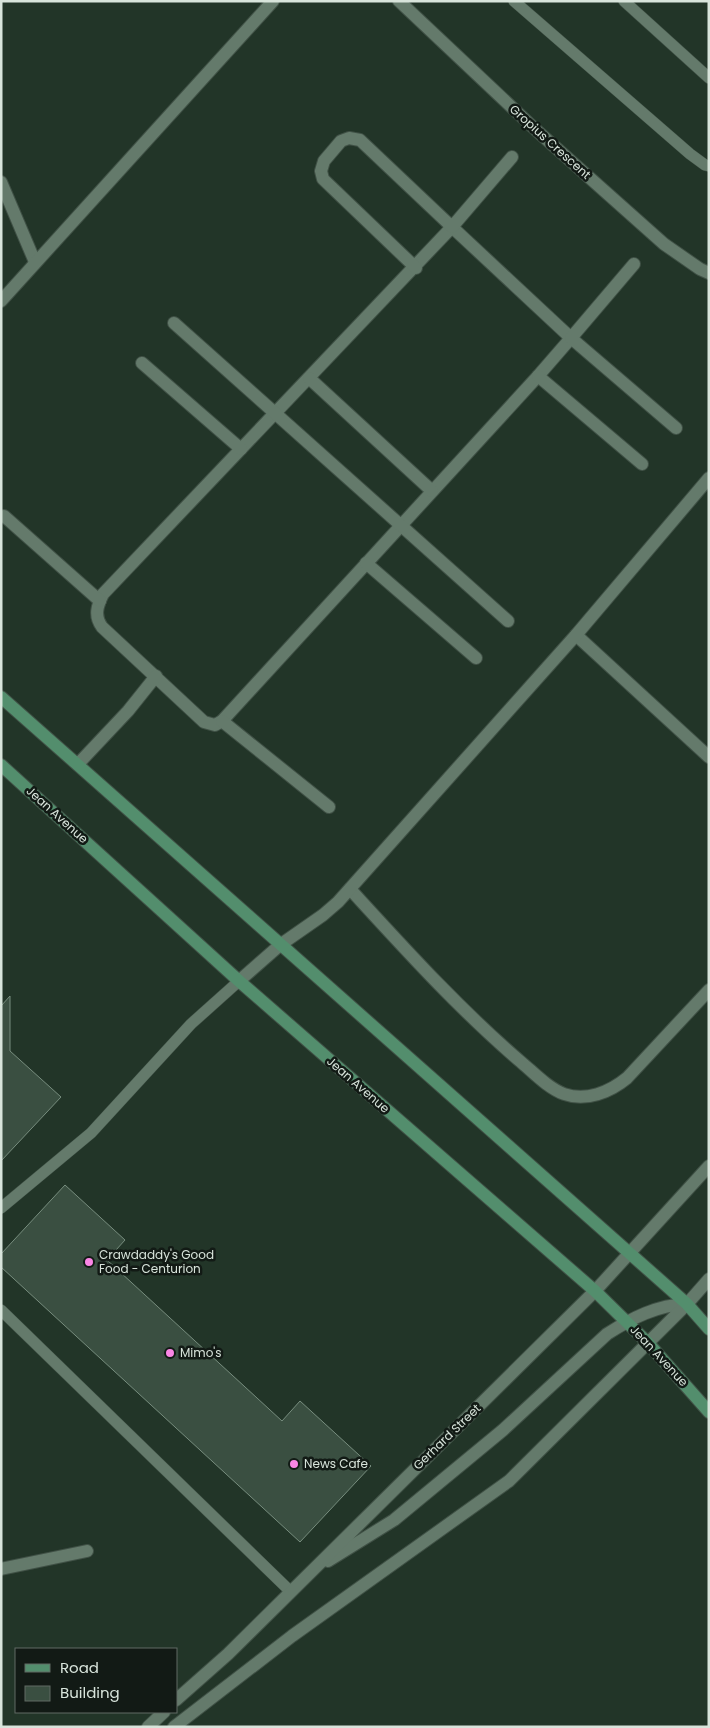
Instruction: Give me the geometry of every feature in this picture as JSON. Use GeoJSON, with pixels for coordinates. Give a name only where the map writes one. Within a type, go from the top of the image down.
{"type":"FeatureCollection","features":[{"type":"Feature","properties":{"kind":"main road"},"geometry":{"type":"LineString","coordinates":[[1,697],[687,1304],[709,1329]]}},
{"type":"Feature","properties":{"kind":"main road","name":"Jean Avenue"},"geometry":{"type":"LineString","coordinates":[[1,765],[239,981],[595,1291],[648,1343],[709,1412]]}},
{"type":"Feature","properties":{"kind":"street"},"geometry":{"type":"LineString","coordinates":[[1,301],[273,1]]}},
{"type":"Feature","properties":{"kind":"street","name":"Gropius Crescent"},"geometry":{"type":"LineString","coordinates":[[399,1],[536,130],[650,231],[700,270],[709,273]]}},
{"type":"Feature","properties":{"kind":"street"},"geometry":{"type":"LineString","coordinates":[[416,268],[323,179],[321,171],[324,161],[341,141],[349,138],[360,140],[571,338],[676,428]]}},
{"type":"Feature","properties":{"kind":"street"},"geometry":{"type":"LineString","coordinates":[[512,157],[416,268],[110,585],[100,601],[97,618],[102,627],[204,722],[215,726],[222,721],[538,376],[634,264]]}},
{"type":"Feature","properties":{"kind":"street"},"geometry":{"type":"LineString","coordinates":[[1,182],[35,262]]}},
{"type":"Feature","properties":{"kind":"street"},"geometry":{"type":"LineString","coordinates":[[174,323],[508,621]]}},
{"type":"Feature","properties":{"kind":"street"},"geometry":{"type":"LineString","coordinates":[[142,363],[241,449]]}},
{"type":"Feature","properties":{"kind":"street"},"geometry":{"type":"LineString","coordinates":[[538,376],[642,464]]}},
{"type":"Feature","properties":{"kind":"street"},"geometry":{"type":"LineString","coordinates":[[309,378],[432,491]]}},
{"type":"Feature","properties":{"kind":"street"},"geometry":{"type":"LineString","coordinates":[[239,981],[280,944],[323,916],[350,889],[576,635],[709,478]]}},
{"type":"Feature","properties":{"kind":"street"},"geometry":{"type":"LineString","coordinates":[[4,516],[100,601]]}},
{"type":"Feature","properties":{"kind":"street"},"geometry":{"type":"LineString","coordinates":[[366,563],[476,658]]}},
{"type":"Feature","properties":{"kind":"street"},"geometry":{"type":"LineString","coordinates":[[576,635],[709,757]]}},
{"type":"Feature","properties":{"kind":"street"},"geometry":{"type":"LineString","coordinates":[[78,764],[128,711],[156,676]]}},
{"type":"Feature","properties":{"kind":"street"},"geometry":{"type":"LineString","coordinates":[[222,721],[329,807]]}},
{"type":"Feature","properties":{"kind":"street"},"geometry":{"type":"LineString","coordinates":[[350,889],[448,994],[501,1044],[553,1088],[563,1094],[584,1096],[614,1089],[627,1078],[709,990]]}},
{"type":"Feature","properties":{"kind":"street","name":"Gerhard Street"},"geometry":{"type":"LineString","coordinates":[[178,1698],[228,1654],[595,1291],[709,1166]]}},
{"type":"Feature","properties":{"kind":"street"},"geometry":{"type":"LineString","coordinates":[[174,1727],[292,1636],[509,1482],[687,1304],[709,1279]]}},
{"type":"Feature","properties":{"kind":"street"},"geometry":{"type":"LineString","coordinates":[[309,1573],[394,1520],[503,1430],[607,1334],[626,1322],[667,1305],[687,1304]]}},
{"type":"Feature","properties":{"kind":"street"},"geometry":{"type":"LineString","coordinates":[[1,1569],[86,1551]]}},
{"type":"Feature","properties":{"kind":"street"},"geometry":{"type":"LineString","coordinates":[[148,1727],[163,1713]]}},
{"type":"Feature","properties":{"kind":"lane"},"geometry":{"type":"LineString","coordinates":[[514,1],[690,154],[704,165],[709,166]]}},
{"type":"Feature","properties":{"kind":"lane"},"geometry":{"type":"LineString","coordinates":[[624,1],[709,78]]}},
{"type":"Feature","properties":{"kind":"lane"},"geometry":{"type":"LineString","coordinates":[[1,1208],[91,1133],[191,1024],[239,981]]}},
{"type":"Feature","properties":{"kind":"lane"},"geometry":{"type":"LineString","coordinates":[[1,1310],[290,1591]]}},
{"type":"Feature","properties":{"kind":"building"},"geometry":{"type":"Polygon","coordinates":[[[10,996],[10,1051],[61,1097],[1,1161],[1,1006],[10,996]]]}},
{"type":"Feature","properties":{"kind":"building"},"geometry":{"type":"Polygon","coordinates":[[[65,1185],[125,1240],[107,1260],[282,1421],[300,1401],[371,1466],[300,1542],[1,1267],[1,1254],[65,1185]]]}},
{"type":"Feature","properties":{"kind":"place","name":"Crawdaddy's Good Food - Centurion"},"geometry":{"type":"Point","coordinates":[89,1262]}},
{"type":"Feature","properties":{"kind":"place","name":"Mimo's"},"geometry":{"type":"Point","coordinates":[170,1353]}},
{"type":"Feature","properties":{"kind":"place","name":"News Cafe"},"geometry":{"type":"Point","coordinates":[294,1464]}}]}
